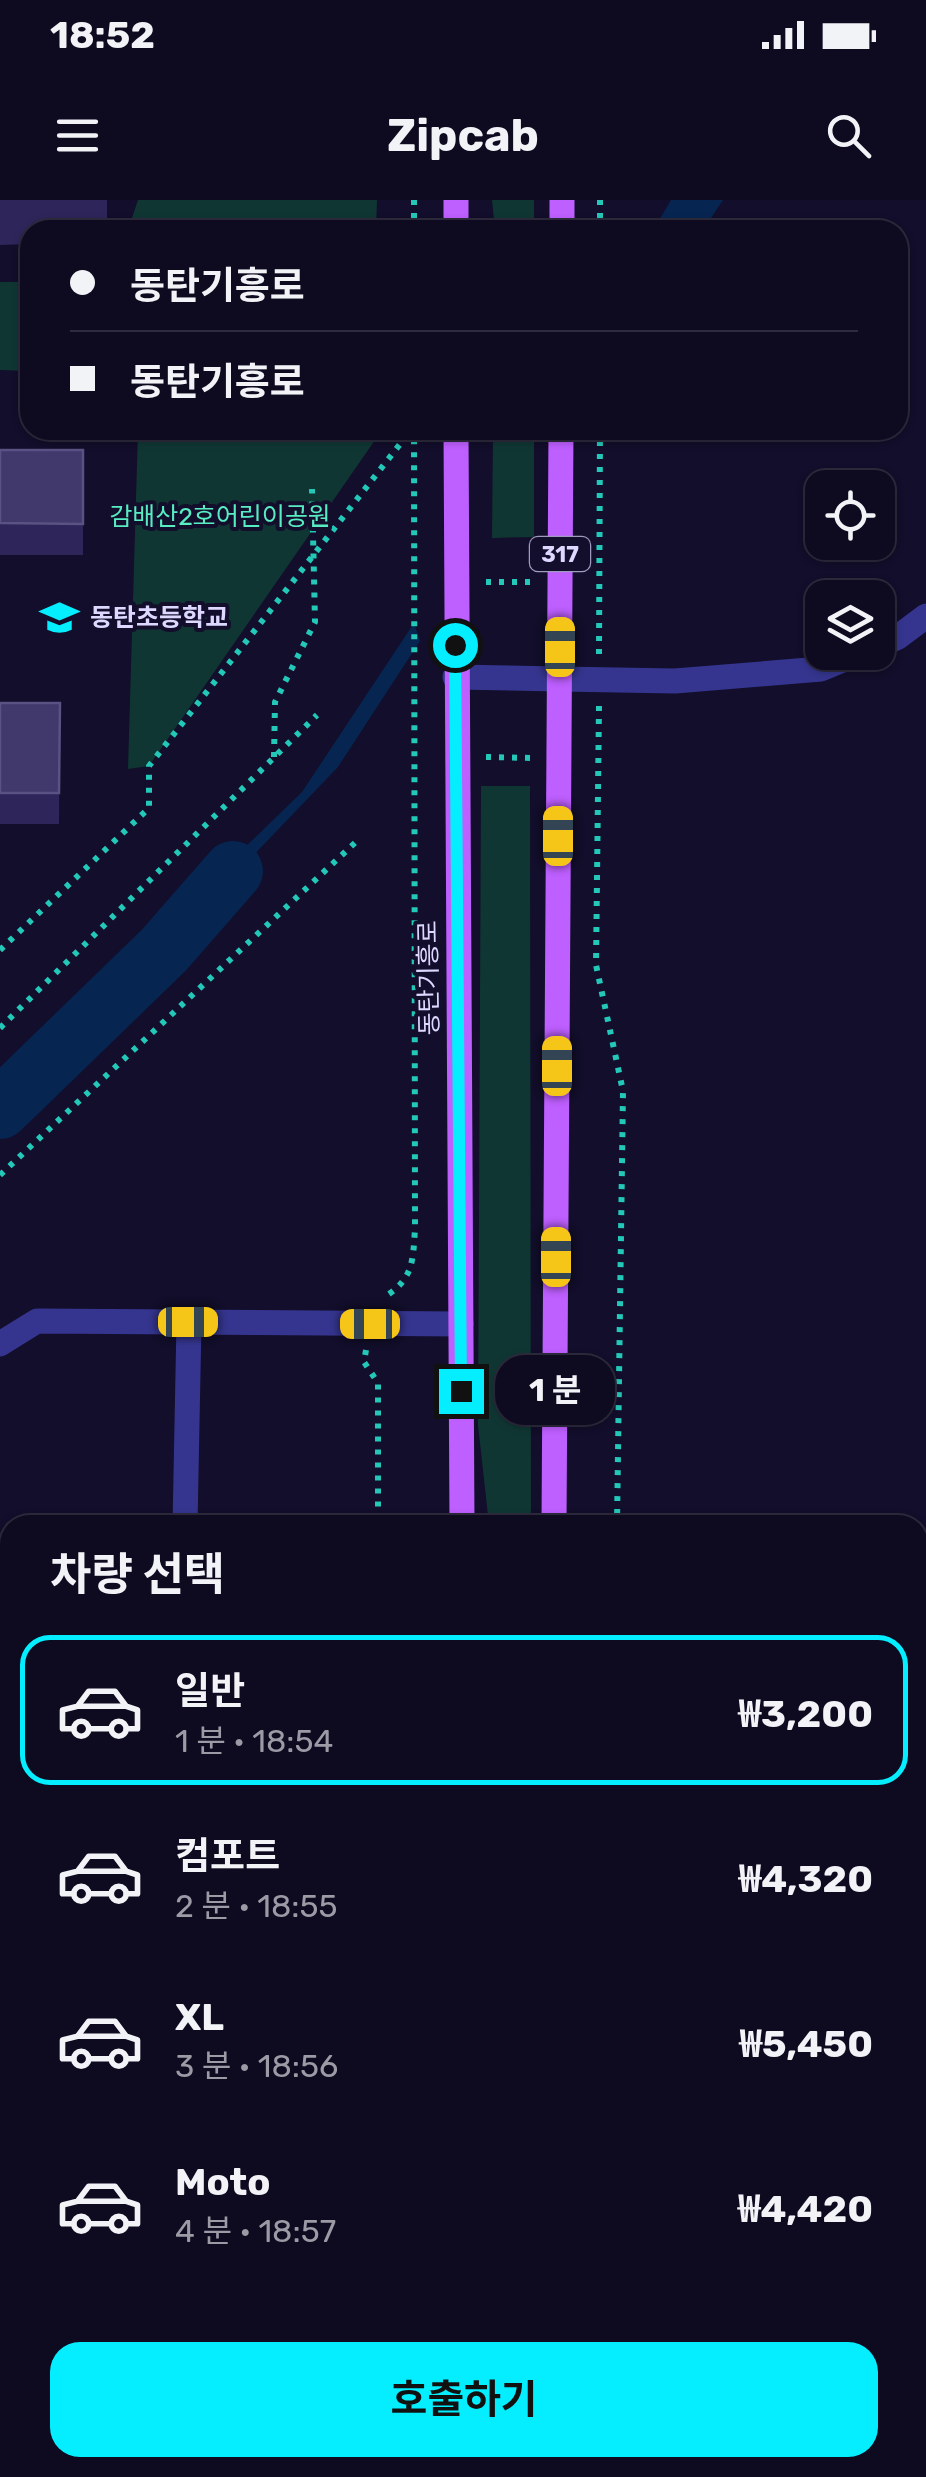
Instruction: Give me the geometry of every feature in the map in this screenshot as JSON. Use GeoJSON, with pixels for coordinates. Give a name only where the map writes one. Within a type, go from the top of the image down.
{"type":"FeatureCollection","features":[{"type":"Feature","properties":{"kind":"main road","name":"동탄기흥로"},"geometry":{"type":"LineString","coordinates":[[456,440],[462,1515]]}},
{"type":"Feature","properties":{"kind":"main road","name":"317"},"geometry":{"type":"LineString","coordinates":[[554,1515],[561,440]]}},
{"type":"Feature","properties":{"kind":"street"},"geometry":{"type":"LineString","coordinates":[[895,638],[926,616]]}},
{"type":"Feature","properties":{"kind":"street"},"geometry":{"type":"LineString","coordinates":[[455,677],[675,681],[822,670]]}},
{"type":"Feature","properties":{"kind":"street"},"geometry":{"type":"LineString","coordinates":[[0,1344],[37,1321],[461,1324]]}},
{"type":"Feature","properties":{"kind":"street"},"geometry":{"type":"LineString","coordinates":[[185,1515],[188,1322]]}},
{"type":"Feature","properties":{"kind":"path"},"geometry":{"type":"LineString","coordinates":[[0,950],[149,808],[149,766],[404,440]]}},
{"type":"Feature","properties":{"kind":"path"},"geometry":{"type":"LineString","coordinates":[[375,1298],[391,1293],[412,1270],[415,1229],[412,440]]}},
{"type":"Feature","properties":{"kind":"path"},"geometry":{"type":"LineString","coordinates":[[600,440],[596,965],[623,1092],[618,1515]]}},
{"type":"Feature","properties":{"kind":"path"},"geometry":{"type":"LineString","coordinates":[[274,757],[274,702],[315,622],[312,488]]}},
{"type":"Feature","properties":{"kind":"path"},"geometry":{"type":"LineString","coordinates":[[414,581],[600,583]]}},
{"type":"Feature","properties":{"kind":"path"},"geometry":{"type":"LineString","coordinates":[[0,1028],[316,715]]}},
{"type":"Feature","properties":{"kind":"path"},"geometry":{"type":"LineString","coordinates":[[415,755],[598,760]]}},
{"type":"Feature","properties":{"kind":"path"},"geometry":{"type":"LineString","coordinates":[[0,1175],[359,839]]}},
{"type":"Feature","properties":{"kind":"path"},"geometry":{"type":"LineString","coordinates":[[364,1362],[378,1383],[378,1515]]}},
{"type":"Feature","properties":{"kind":"green space"},"geometry":{"type":"Polygon","coordinates":[[[138,200],[377,200],[376,220],[131,220],[138,200]]]}},
{"type":"Feature","properties":{"kind":"green space"},"geometry":{"type":"Polygon","coordinates":[[[492,200],[534,200],[534,220],[494,220],[492,200]]]}},
{"type":"Feature","properties":{"kind":"green space"},"geometry":{"type":"Polygon","coordinates":[[[0,282],[20,282],[20,371],[0,370],[0,282]]]}},
{"type":"Feature","properties":{"kind":"green space","name":"감배산2호어린이공원"},"geometry":{"type":"Polygon","coordinates":[[[138,440],[373,440],[149,766],[128,769],[138,440]]]}},
{"type":"Feature","properties":{"kind":"green space"},"geometry":{"type":"Polygon","coordinates":[[[493,440],[534,440],[534,537],[492,538],[493,440]]]}},
{"type":"Feature","properties":{"kind":"green space"},"geometry":{"type":"Polygon","coordinates":[[[481,786],[530,786],[531,1515],[488,1515],[478,1425],[481,786]]]}},
{"type":"Feature","properties":{"kind":"water"},"geometry":{"type":"Polygon","coordinates":[[[671,200],[723,200],[710,220],[659,220],[671,200]]]}},
{"type":"Feature","properties":{"kind":"water"},"geometry":{"type":"Polygon","coordinates":[[[414,623],[420,641],[338,767],[0,1120],[0,1084],[302,792],[414,623]]]}},
{"type":"Feature","properties":{"kind":"building"},"geometry":{"type":"Polygon","coordinates":[[[0,450],[83,450],[83,524],[0,523],[0,450]]]}},
{"type":"Feature","properties":{"kind":"building"},"geometry":{"type":"Polygon","coordinates":[[[0,703],[60,703],[59,793],[0,793],[0,703]]]}},
{"type":"Feature","properties":{"kind":"waterway"},"geometry":{"type":"LineString","coordinates":[[0,1109],[164,950],[233,871]]}},
{"type":"Feature","properties":{"kind":"place","name":"동탄초등학교"},"geometry":{"type":"Point","coordinates":[60,617]}},
{"type":"Feature","properties":{"kind":"route"},"geometry":{"type":"LineString","coordinates":[[455,645],[461,1391]]}}]}
